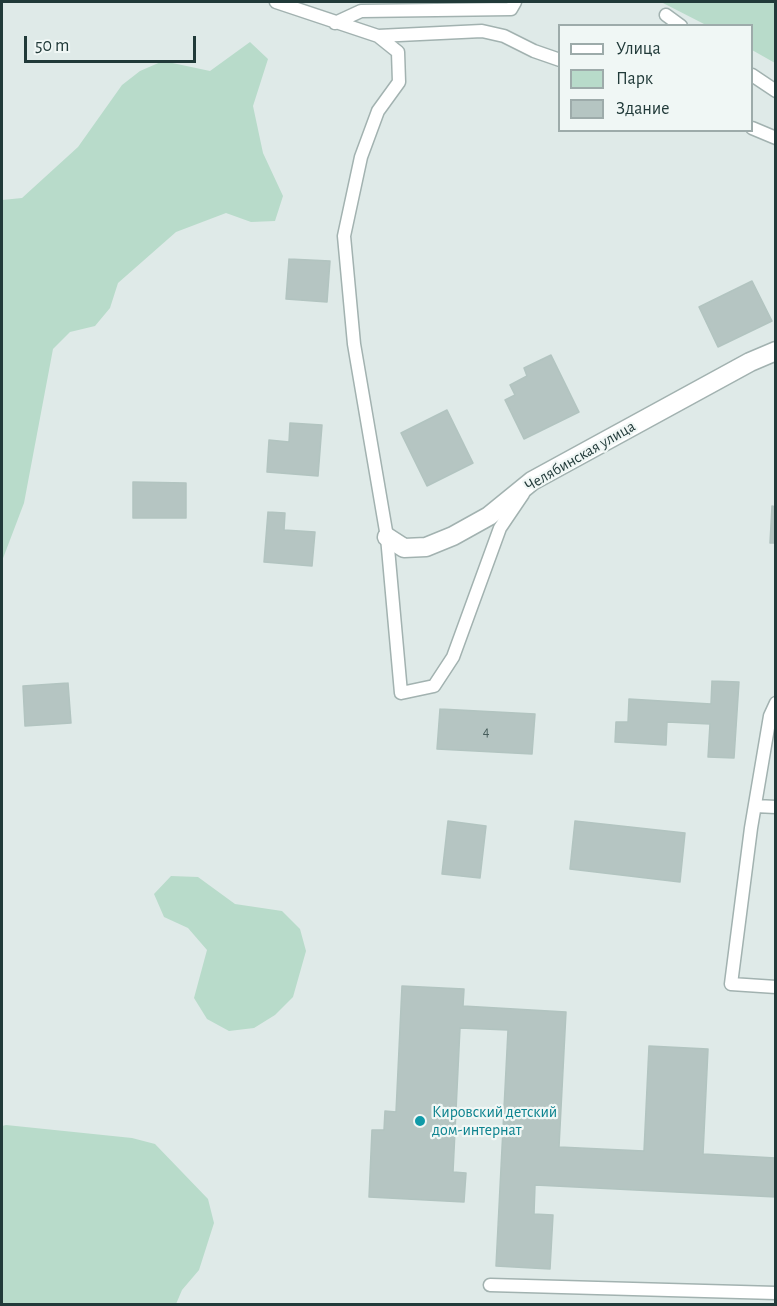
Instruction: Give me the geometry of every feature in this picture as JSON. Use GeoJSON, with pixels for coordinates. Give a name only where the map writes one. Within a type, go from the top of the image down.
{"type":"FeatureCollection","features":[{"type":"Feature","properties":{"kind":"street","name":"Челябинская улица"},"geometry":{"type":"LineString","coordinates":[[387,537],[404,548],[426,547],[489,516],[532,481],[750,362],[776,351]]}},
{"type":"Feature","properties":{"kind":"lane"},"geometry":{"type":"LineString","coordinates":[[276,2],[378,36],[482,31],[504,36],[534,51],[558,59]]}},
{"type":"Feature","properties":{"kind":"lane"},"geometry":{"type":"LineString","coordinates":[[335,23],[361,11],[511,9],[515,2]]}},
{"type":"Feature","properties":{"kind":"lane"},"geometry":{"type":"LineString","coordinates":[[666,15],[678,24]]}},
{"type":"Feature","properties":{"kind":"lane"},"geometry":{"type":"LineString","coordinates":[[378,36],[398,52],[399,82],[378,111],[364,148],[344,236],[354,344],[387,537],[402,693],[434,686],[453,657],[500,528],[532,481]]}},
{"type":"Feature","properties":{"kind":"lane"},"geometry":{"type":"LineString","coordinates":[[753,76],[776,91]]}},
{"type":"Feature","properties":{"kind":"lane"},"geometry":{"type":"LineString","coordinates":[[753,128],[776,138]]}},
{"type":"Feature","properties":{"kind":"lane"},"geometry":{"type":"LineString","coordinates":[[776,703],[770,716],[755,806],[731,984],[776,987]]}},
{"type":"Feature","properties":{"kind":"lane"},"geometry":{"type":"LineString","coordinates":[[755,806],[776,807]]}},
{"type":"Feature","properties":{"kind":"lane"},"geometry":{"type":"LineString","coordinates":[[490,1285],[776,1293]]}},
{"type":"Feature","properties":{"kind":"green space"},"geometry":{"type":"Polygon","coordinates":[[[661,2],[775,2],[775,63],[753,51],[753,24],[704,24],[661,2]]]}},
{"type":"Feature","properties":{"kind":"green space"},"geometry":{"type":"Polygon","coordinates":[[[250,42],[268,59],[253,106],[263,153],[283,196],[275,221],[251,222],[226,213],[176,232],[118,283],[110,308],[95,326],[70,332],[53,349],[24,503],[2,561],[2,200],[22,198],[78,147],[122,85],[140,71],[163,61],[210,71],[250,42]]]}},
{"type":"Feature","properties":{"kind":"green space"},"geometry":{"type":"Polygon","coordinates":[[[171,876],[198,877],[235,904],[282,911],[300,929],[306,951],[293,997],[275,1015],[254,1028],[229,1031],[207,1019],[194,998],[207,950],[188,928],[164,917],[154,894],[171,876]]]}},
{"type":"Feature","properties":{"kind":"green space"},"geometry":{"type":"Polygon","coordinates":[[[2,1126],[132,1138],[155,1144],[208,1199],[214,1223],[199,1270],[182,1290],[176,1304],[2,1304],[2,1126]]]}},
{"type":"Feature","properties":{"kind":"building"},"geometry":{"type":"Polygon","coordinates":[[[289,259],[330,261],[327,302],[286,299],[289,259]]]}},
{"type":"Feature","properties":{"kind":"building"},"geometry":{"type":"Polygon","coordinates":[[[752,281],[772,321],[718,347],[699,307],[752,281]]]}},
{"type":"Feature","properties":{"kind":"building"},"geometry":{"type":"Polygon","coordinates":[[[551,355],[579,412],[524,439],[505,400],[515,395],[510,385],[527,376],[524,368],[551,355]]]}},
{"type":"Feature","properties":{"kind":"building"},"geometry":{"type":"Polygon","coordinates":[[[447,410],[473,463],[427,486],[401,433],[447,410]]]}},
{"type":"Feature","properties":{"kind":"building"},"geometry":{"type":"Polygon","coordinates":[[[290,423],[322,425],[318,476],[267,472],[269,440],[289,442],[290,423]]]}},
{"type":"Feature","properties":{"kind":"building"},"geometry":{"type":"Polygon","coordinates":[[[133,482],[186,483],[186,518],[133,518],[133,482]]]}},
{"type":"Feature","properties":{"kind":"building"},"geometry":{"type":"Polygon","coordinates":[[[772,506],[776,507],[776,543],[770,543],[772,506]]]}},
{"type":"Feature","properties":{"kind":"building"},"geometry":{"type":"Polygon","coordinates":[[[268,512],[285,513],[284,530],[315,532],[312,566],[264,562],[268,512]]]}},
{"type":"Feature","properties":{"kind":"building"},"geometry":{"type":"Polygon","coordinates":[[[712,681],[739,682],[734,758],[708,757],[710,724],[667,722],[666,745],[615,742],[616,722],[628,722],[629,699],[711,704],[712,681]]]}},
{"type":"Feature","properties":{"kind":"building"},"geometry":{"type":"Polygon","coordinates":[[[68,683],[71,723],[25,726],[23,686],[68,683]]]}},
{"type":"Feature","properties":{"kind":"building"},"geometry":{"type":"Polygon","coordinates":[[[440,709],[535,714],[532,754],[437,749],[440,709]]]}},
{"type":"Feature","properties":{"kind":"building"},"geometry":{"type":"Polygon","coordinates":[[[448,821],[486,826],[480,878],[442,874],[448,821]]]}},
{"type":"Feature","properties":{"kind":"building"},"geometry":{"type":"Polygon","coordinates":[[[575,821],[685,833],[680,882],[570,869],[575,821]]]}},
{"type":"Feature","properties":{"kind":"building","name":"Кировский детский дом-интернат"},"geometry":{"type":"Polygon","coordinates":[[[402,986],[464,989],[463,1006],[566,1012],[559,1147],[644,1151],[649,1046],[708,1049],[703,1154],[776,1158],[776,1197],[535,1185],[534,1214],[553,1215],[550,1269],[496,1266],[508,1030],[460,1028],[453,1172],[466,1173],[464,1202],[369,1197],[372,1130],[384,1130],[385,1111],[396,1112],[402,986]]]}},
{"type":"Feature","properties":{"kind":"place","name":"Кировский детский дом-интернат"},"geometry":{"type":"Point","coordinates":[420,1121]}}]}
